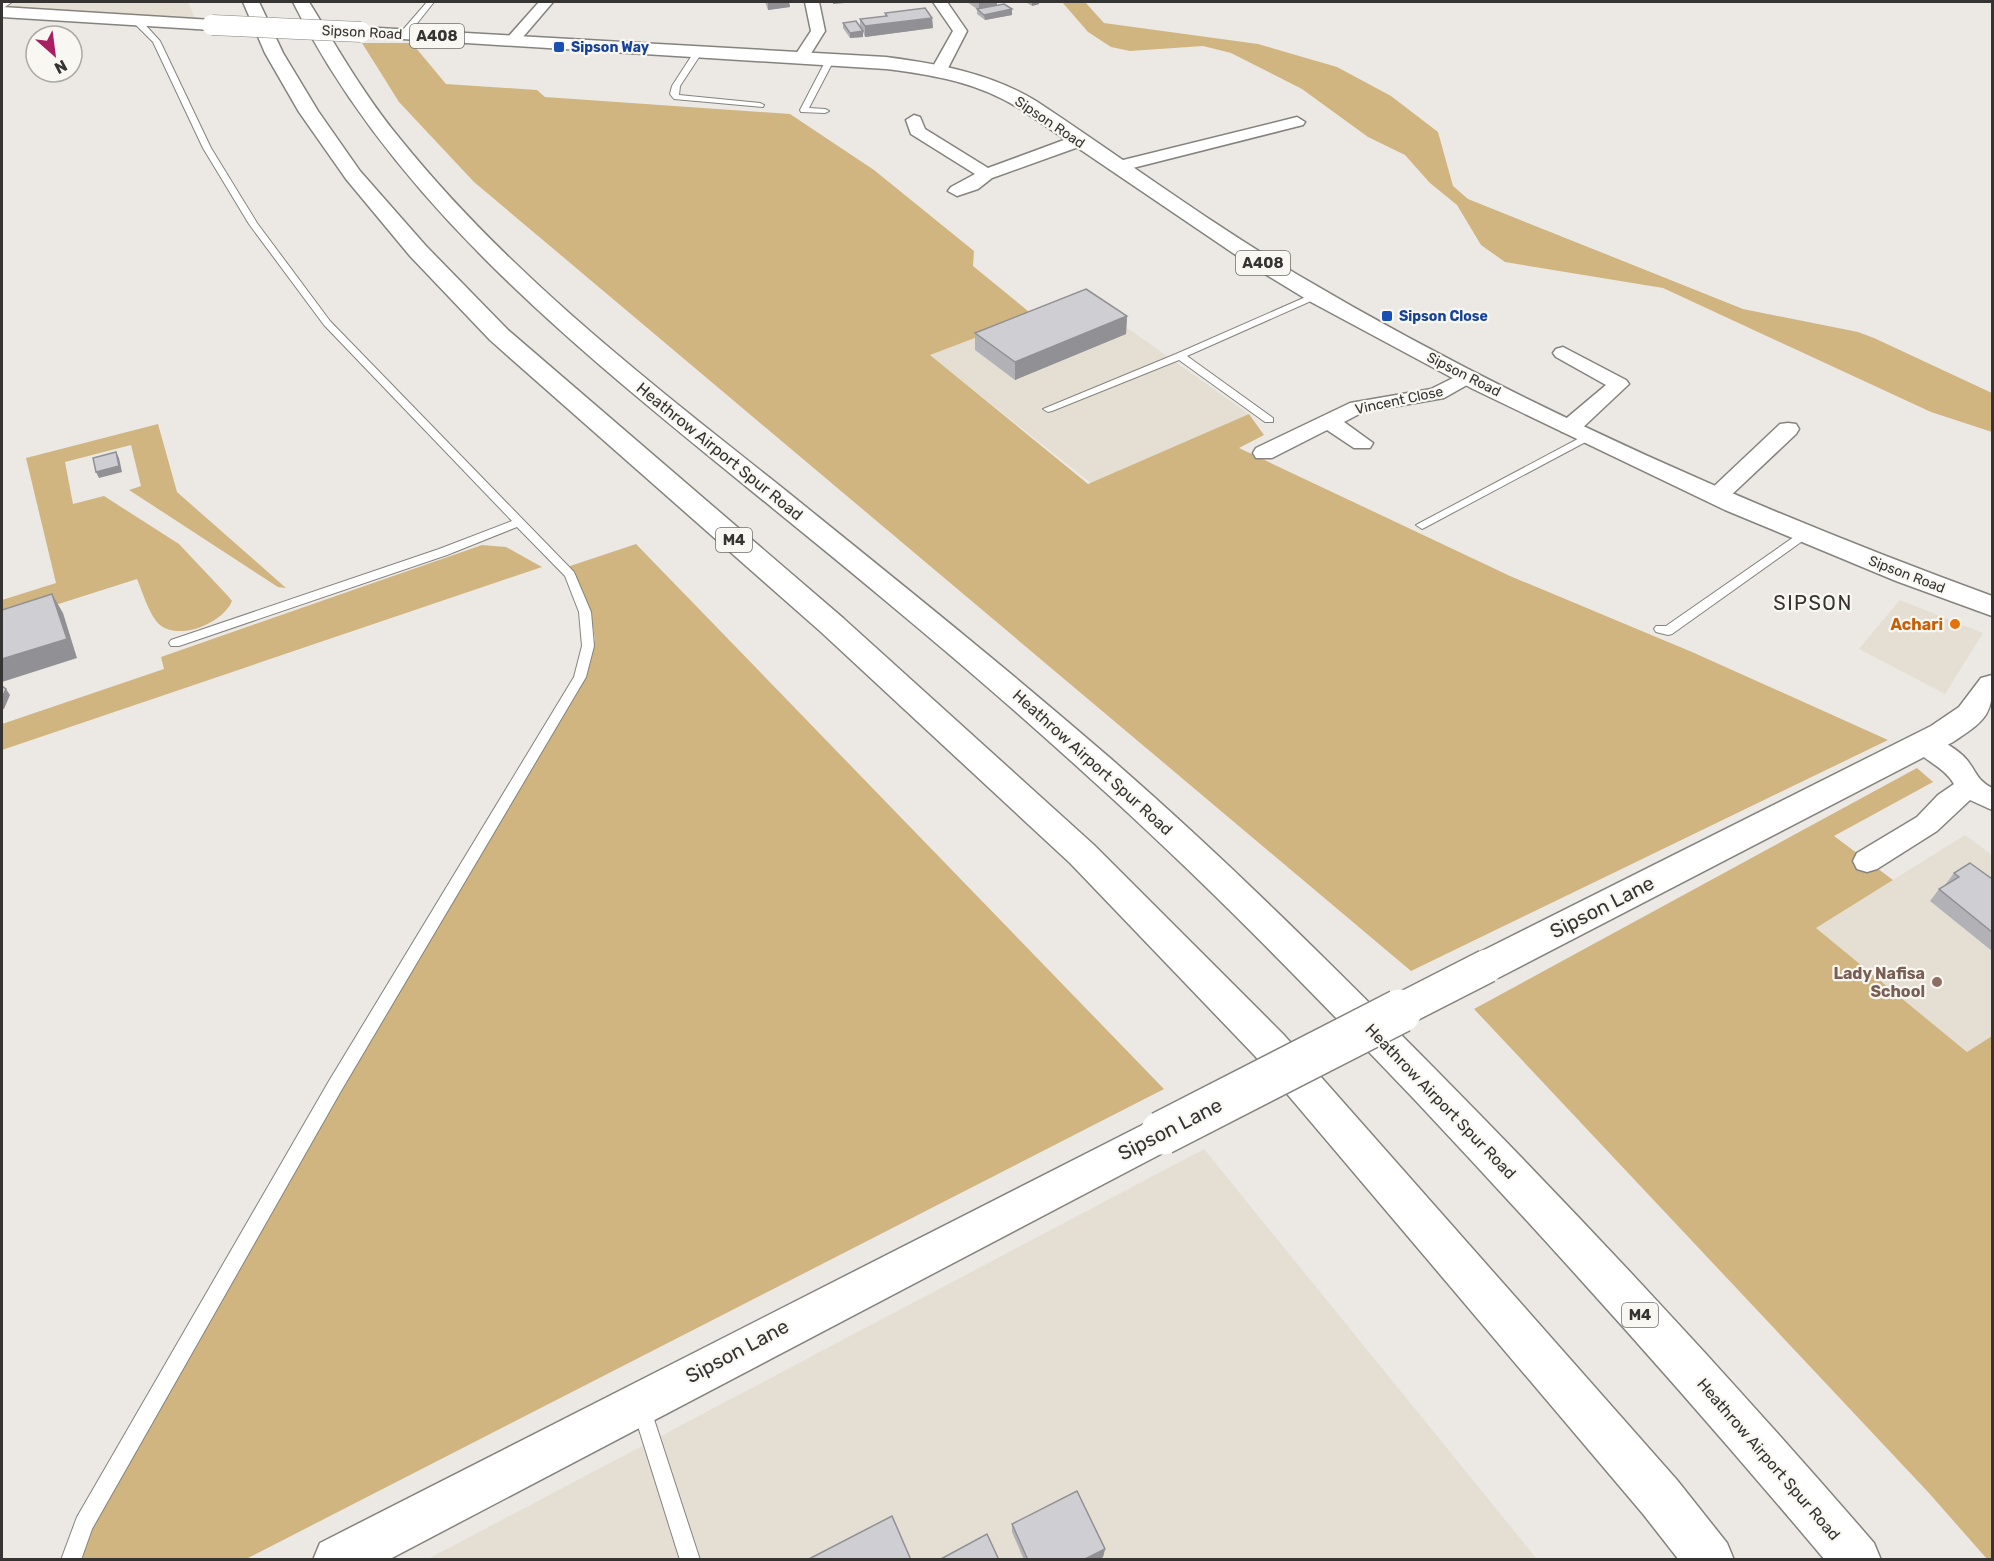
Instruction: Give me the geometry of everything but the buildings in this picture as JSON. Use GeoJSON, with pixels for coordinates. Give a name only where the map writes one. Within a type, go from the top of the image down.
{"type":"FeatureCollection","features":[{"type":"Feature","properties":{"kind":"main road","name":"M4"},"geometry":{"type":"LineString","coordinates":[[251,2],[274,53],[309,112],[353,176],[418,251],[499,335],[832,625],[1082,854],[1269,1045],[1660,1497],[1710,1560]]}},
{"type":"Feature","properties":{"kind":"main road","name":"Heathrow Airport Spur Road"},"geometry":{"type":"LineString","coordinates":[[301,2],[321,40],[371,115],[447,206],[517,278],[626,375],[975,658],[1151,813],[1347,1005],[1522,1184],[1787,1478],[1857,1560]]}},
{"type":"Feature","properties":{"kind":"main road","name":"Sipson Road"},"geometry":{"type":"LineString","coordinates":[[2,12],[802,57],[939,70],[1006,92],[1207,229],[1317,296],[1467,377],[1580,432],[1804,534],[1913,578],[1992,606]]}},
{"type":"Feature","properties":{"kind":"main road","name":"Sipson Lane"},"geometry":{"type":"LineString","coordinates":[[336,1560],[1162,1133],[1942,734],[1970,715],[1992,686]]}},
{"type":"Feature","properties":{"kind":"street"},"geometry":{"type":"LineString","coordinates":[[512,41],[546,2]]}},
{"type":"Feature","properties":{"kind":"street"},"geometry":{"type":"LineString","coordinates":[[802,57],[818,31],[812,2]]}},
{"type":"Feature","properties":{"kind":"street"},"geometry":{"type":"LineString","coordinates":[[939,70],[960,31],[940,2]]}},
{"type":"Feature","properties":{"kind":"street"},"geometry":{"type":"LineString","coordinates":[[1117,168],[1297,122]]}},
{"type":"Feature","properties":{"kind":"street"},"geometry":{"type":"LineString","coordinates":[[896,137],[916,126],[986,174]]}},
{"type":"Feature","properties":{"kind":"street"},"geometry":{"type":"LineString","coordinates":[[957,191],[986,174],[1042,156],[1078,141]]}},
{"type":"Feature","properties":{"kind":"street"},"geometry":{"type":"LineString","coordinates":[[1563,353],[1619,384],[1580,432]]}},
{"type":"Feature","properties":{"kind":"street","name":"Vincent Close"},"geometry":{"type":"LineString","coordinates":[[1264,453],[1357,407],[1437,394],[1467,377]]}},
{"type":"Feature","properties":{"kind":"street"},"geometry":{"type":"LineString","coordinates":[[1328,421],[1362,442]]}},
{"type":"Feature","properties":{"kind":"street"},"geometry":{"type":"LineString","coordinates":[[1718,495],[1788,429]]}},
{"type":"Feature","properties":{"kind":"street"},"geometry":{"type":"LineString","coordinates":[[1867,861],[1927,824],[1948,802],[1981,794],[1957,766],[1923,742]]}},
{"type":"Feature","properties":{"kind":"lane"},"geometry":{"type":"LineString","coordinates":[[2,7],[8,2]]}},
{"type":"Feature","properties":{"kind":"lane"},"geometry":{"type":"LineString","coordinates":[[404,34],[430,2]]}},
{"type":"Feature","properties":{"kind":"lane"},"geometry":{"type":"LineString","coordinates":[[71,1560],[84,1524],[335,1086],[580,677],[588,646],[585,612],[570,575],[320,314],[253,224],[207,148],[156,41],[136,20]]}},
{"type":"Feature","properties":{"kind":"lane"},"geometry":{"type":"LineString","coordinates":[[699,51],[676,86],[674,94],[677,97],[760,105]]}},
{"type":"Feature","properties":{"kind":"lane"},"geometry":{"type":"LineString","coordinates":[[825,111],[804,110],[830,60]]}},
{"type":"Feature","properties":{"kind":"lane"},"geometry":{"type":"LineString","coordinates":[[1048,409],[1180,356],[1317,296]]}},
{"type":"Feature","properties":{"kind":"lane"},"geometry":{"type":"LineString","coordinates":[[1180,356],[1269,420]]}},
{"type":"Feature","properties":{"kind":"lane"},"geometry":{"type":"LineString","coordinates":[[1422,525],[1580,432]]}},
{"type":"Feature","properties":{"kind":"lane"},"geometry":{"type":"LineString","coordinates":[[175,643],[443,552],[519,522]]}},
{"type":"Feature","properties":{"kind":"lane"},"geometry":{"type":"LineString","coordinates":[[1660,629],[1668,631],[1804,534]]}},
{"type":"Feature","properties":{"kind":"lane"},"geometry":{"type":"LineString","coordinates":[[639,1402],[690,1560]]}},
{"type":"Feature","properties":{"kind":"shaded area"},"geometry":{"type":"Polygon","coordinates":[[[2,2],[188,2],[195,18],[2,6],[2,2]]]}},
{"type":"Feature","properties":{"kind":"shaded area"},"geometry":{"type":"Polygon","coordinates":[[[1062,2],[1085,2],[1104,23],[1258,44],[1337,67],[1391,96],[1438,132],[1453,186],[1468,199],[1743,309],[1858,332],[1874,338],[1992,393],[1992,432],[1931,412],[1663,288],[1505,262],[1481,245],[1457,205],[1430,183],[1405,155],[1368,137],[1302,89],[1231,53],[1203,46],[1130,51],[1111,47],[1088,32],[1062,2]]]}},
{"type":"Feature","properties":{"kind":"shaded area"},"geometry":{"type":"Polygon","coordinates":[[[362,43],[417,43],[416,48],[446,84],[537,90],[545,97],[790,114],[874,170],[974,251],[973,266],[1039,320],[996,330],[930,355],[1088,484],[1249,414],[1264,435],[1239,448],[1510,576],[1692,652],[1888,740],[1411,971],[474,182],[399,102],[362,43]]]}},
{"type":"Feature","properties":{"kind":"shaded area"},"geometry":{"type":"Polygon","coordinates":[[[1088,300],[1249,414],[1091,483],[929,355],[1088,300]]]}},
{"type":"Feature","properties":{"kind":"shaded area"},"geometry":{"type":"Polygon","coordinates":[[[158,424],[177,492],[286,588],[278,587],[129,490],[141,486],[131,445],[65,462],[73,504],[104,496],[179,544],[232,601],[227,609],[211,622],[200,627],[178,631],[168,629],[160,625],[153,616],[137,579],[2,622],[2,600],[56,583],[26,458],[158,424]]]}},
{"type":"Feature","properties":{"kind":"shaded area"},"geometry":{"type":"Polygon","coordinates":[[[636,544],[1164,1089],[246,1559],[71,1560],[84,1524],[520,785],[595,640],[591,612],[570,566],[636,544]]]}},
{"type":"Feature","properties":{"kind":"shaded area"},"geometry":{"type":"Polygon","coordinates":[[[482,545],[506,547],[542,567],[2,750],[2,724],[164,669],[161,657],[482,545]]]}},
{"type":"Feature","properties":{"kind":"shaded area"},"geometry":{"type":"Polygon","coordinates":[[[1900,600],[1983,633],[1945,694],[1859,649],[1900,600]]]}},
{"type":"Feature","properties":{"kind":"shaded area"},"geometry":{"type":"Polygon","coordinates":[[[1917,768],[1933,782],[1834,836],[1893,880],[1816,928],[1967,1052],[1992,1036],[1992,1559],[1987,1559],[1928,1492],[1474,1009],[1917,768]]]}},
{"type":"Feature","properties":{"kind":"shaded area","name":"Lady Nafisa School"},"geometry":{"type":"Polygon","coordinates":[[[1965,835],[1992,855],[1992,1036],[1967,1052],[1816,928],[1965,835]]]}},
{"type":"Feature","properties":{"kind":"shaded area"},"geometry":{"type":"Polygon","coordinates":[[[1204,1149],[1537,1559],[426,1560],[1204,1149]]]}},
{"type":"Feature","properties":{"kind":"place","name":"Sipson Way"},"geometry":{"type":"Point","coordinates":[559,47]}},
{"type":"Feature","properties":{"kind":"place","name":"Sipson Close"},"geometry":{"type":"Point","coordinates":[1387,316]}},
{"type":"Feature","properties":{"kind":"place","name":"Achari"},"geometry":{"type":"Point","coordinates":[1955,624]}},
{"type":"Feature","properties":{"kind":"place","name":"Lady Nafisa School"},"geometry":{"type":"Point","coordinates":[1937,982]}},
{"type":"Feature","properties":{"kind":"district","name":"SIPSON"},"geometry":{"type":"Point","coordinates":[1813,603]}}]}
